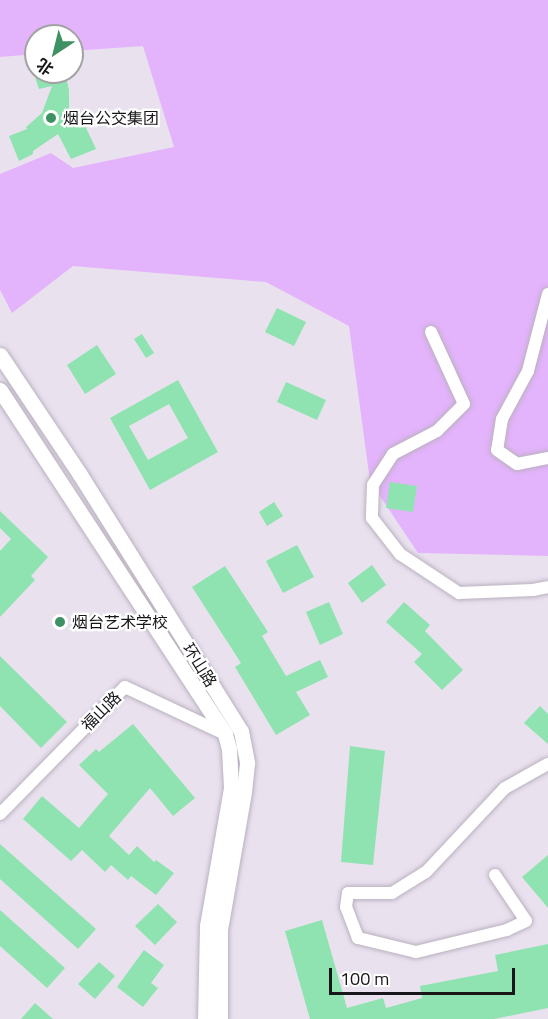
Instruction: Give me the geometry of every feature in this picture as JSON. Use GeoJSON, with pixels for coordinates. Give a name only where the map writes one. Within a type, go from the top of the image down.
{"type":"FeatureCollection","features":[{"type":"Feature","properties":{"kind":"main road","name":"环山路"},"geometry":{"type":"LineString","coordinates":[[0,355],[78,473],[241,731],[246,763],[244,792],[220,930],[220,1019]]}},
{"type":"Feature","properties":{"kind":"main road","name":"环山路"},"geometry":{"type":"LineString","coordinates":[[0,390],[225,734],[229,749],[231,788],[207,926],[206,1019]]}},
{"type":"Feature","properties":{"kind":"street"},"geometry":{"type":"LineString","coordinates":[[548,294],[528,371],[502,419],[497,450],[517,464],[548,458]]}},
{"type":"Feature","properties":{"kind":"street"},"geometry":{"type":"LineString","coordinates":[[431,332],[464,404],[437,431],[393,454],[373,485],[372,518],[400,554],[459,593],[548,587]]}},
{"type":"Feature","properties":{"kind":"street","name":"福山路"},"geometry":{"type":"LineString","coordinates":[[0,813],[125,687],[225,734]]}},
{"type":"Feature","properties":{"kind":"street"},"geometry":{"type":"LineString","coordinates":[[495,875],[526,921],[507,930],[416,952],[358,938],[346,907],[348,893],[392,893],[426,872],[504,788],[548,764]]}},
{"type":"Feature","properties":{"kind":"shaded area"},"geometry":{"type":"Polygon","coordinates":[[[0,0],[548,0],[548,556],[418,553],[370,481],[349,326],[266,282],[73,266],[12,313],[0,290],[0,174],[51,153],[73,168],[174,147],[143,46],[84,50],[84,24],[24,24],[24,55],[0,57],[0,0]]]}},
{"type":"Feature","properties":{"kind":"building","name":"烟台公交集团"},"geometry":{"type":"Polygon","coordinates":[[[37,84],[68,84],[69,119],[80,115],[96,149],[71,159],[58,134],[33,151],[33,154],[19,161],[9,136],[27,129],[26,127],[42,113],[52,86],[39,89],[37,84]]]}},
{"type":"Feature","properties":{"kind":"building"},"geometry":{"type":"Polygon","coordinates":[[[277,308],[306,322],[294,346],[265,332],[277,308]]]}},
{"type":"Feature","properties":{"kind":"building"},"geometry":{"type":"Polygon","coordinates":[[[142,334],[154,353],[146,358],[134,339],[142,334]]]}},
{"type":"Feature","properties":{"kind":"building"},"geometry":{"type":"Polygon","coordinates":[[[97,345],[116,374],[85,394],[67,365],[97,345]]]}},
{"type":"Feature","properties":{"kind":"building"},"geometry":{"type":"Polygon","coordinates":[[[178,380],[218,452],[150,490],[110,418],[178,380]],[[169,404],[129,426],[148,460],[188,438],[169,404]]]}},
{"type":"Feature","properties":{"kind":"building"},"geometry":{"type":"Polygon","coordinates":[[[286,382],[326,400],[317,420],[277,402],[286,382]]]}},
{"type":"Feature","properties":{"kind":"building"},"geometry":{"type":"Polygon","coordinates":[[[390,482],[417,486],[413,512],[386,508],[390,482]]]}},
{"type":"Feature","properties":{"kind":"building"},"geometry":{"type":"Polygon","coordinates":[[[274,502],[283,516],[267,526],[259,512],[274,502]]]}},
{"type":"Feature","properties":{"kind":"building"},"geometry":{"type":"Polygon","coordinates":[[[0,511],[48,557],[31,576],[35,580],[0,617],[0,551],[11,539],[0,528],[0,511]]]}},
{"type":"Feature","properties":{"kind":"building"},"geometry":{"type":"Polygon","coordinates":[[[297,545],[314,577],[283,593],[266,561],[297,545]]]}},
{"type":"Feature","properties":{"kind":"building"},"geometry":{"type":"Polygon","coordinates":[[[372,565],[386,585],[362,603],[348,583],[372,565]]]}},
{"type":"Feature","properties":{"kind":"building"},"geometry":{"type":"Polygon","coordinates":[[[225,566],[268,632],[262,636],[286,676],[320,660],[328,677],[296,692],[310,715],[276,735],[235,667],[241,663],[192,587],[225,566]]]}},
{"type":"Feature","properties":{"kind":"building"},"geometry":{"type":"Polygon","coordinates":[[[329,602],[343,634],[320,645],[306,612],[329,602]]]}},
{"type":"Feature","properties":{"kind":"building"},"geometry":{"type":"Polygon","coordinates":[[[404,602],[430,625],[425,631],[463,670],[442,690],[414,662],[422,654],[386,622],[404,602]]]}},
{"type":"Feature","properties":{"kind":"building"},"geometry":{"type":"Polygon","coordinates":[[[0,656],[67,722],[41,748],[0,706],[0,656]]]}},
{"type":"Feature","properties":{"kind":"building"},"geometry":{"type":"Polygon","coordinates":[[[540,706],[548,714],[548,744],[524,723],[540,706]]]}},
{"type":"Feature","properties":{"kind":"building"},"geometry":{"type":"Polygon","coordinates":[[[133,724],[195,798],[173,816],[150,788],[109,836],[129,855],[137,846],[154,862],[156,860],[174,873],[156,895],[131,876],[128,880],[111,865],[105,872],[82,850],[71,861],[23,819],[42,796],[79,828],[108,794],[79,765],[96,749],[99,752],[133,724]]]}},
{"type":"Feature","properties":{"kind":"building"},"geometry":{"type":"Polygon","coordinates":[[[350,746],[385,751],[373,865],[341,862],[350,746]]]}},
{"type":"Feature","properties":{"kind":"building"},"geometry":{"type":"Polygon","coordinates":[[[0,844],[96,929],[78,949],[0,879],[0,844]]]}},
{"type":"Feature","properties":{"kind":"building"},"geometry":{"type":"Polygon","coordinates":[[[548,855],[548,908],[522,877],[548,855]]]}},
{"type":"Feature","properties":{"kind":"building"},"geometry":{"type":"Polygon","coordinates":[[[158,904],[177,922],[155,945],[135,926],[158,904]]]}},
{"type":"Feature","properties":{"kind":"building"},"geometry":{"type":"Polygon","coordinates":[[[0,910],[65,968],[47,988],[0,946],[0,910]]]}},
{"type":"Feature","properties":{"kind":"building"},"geometry":{"type":"Polygon","coordinates":[[[322,920],[347,1008],[383,998],[386,1008],[422,998],[420,986],[498,971],[495,955],[548,944],[548,1008],[494,1019],[310,1019],[285,931],[322,920]]]}},
{"type":"Feature","properties":{"kind":"building"},"geometry":{"type":"Polygon","coordinates":[[[144,950],[164,965],[151,983],[158,988],[143,1007],[117,987],[144,950]]]}},
{"type":"Feature","properties":{"kind":"building"},"geometry":{"type":"Polygon","coordinates":[[[99,962],[115,976],[95,999],[78,984],[99,962]]]}},
{"type":"Feature","properties":{"kind":"building"},"geometry":{"type":"Polygon","coordinates":[[[35,1003],[53,1019],[21,1019],[35,1003]]]}},
{"type":"Feature","properties":{"kind":"place","name":"烟台公交集团"},"geometry":{"type":"Point","coordinates":[51,118]}},
{"type":"Feature","properties":{"kind":"place","name":"烟台艺术学校"},"geometry":{"type":"Point","coordinates":[60,622]}}]}
